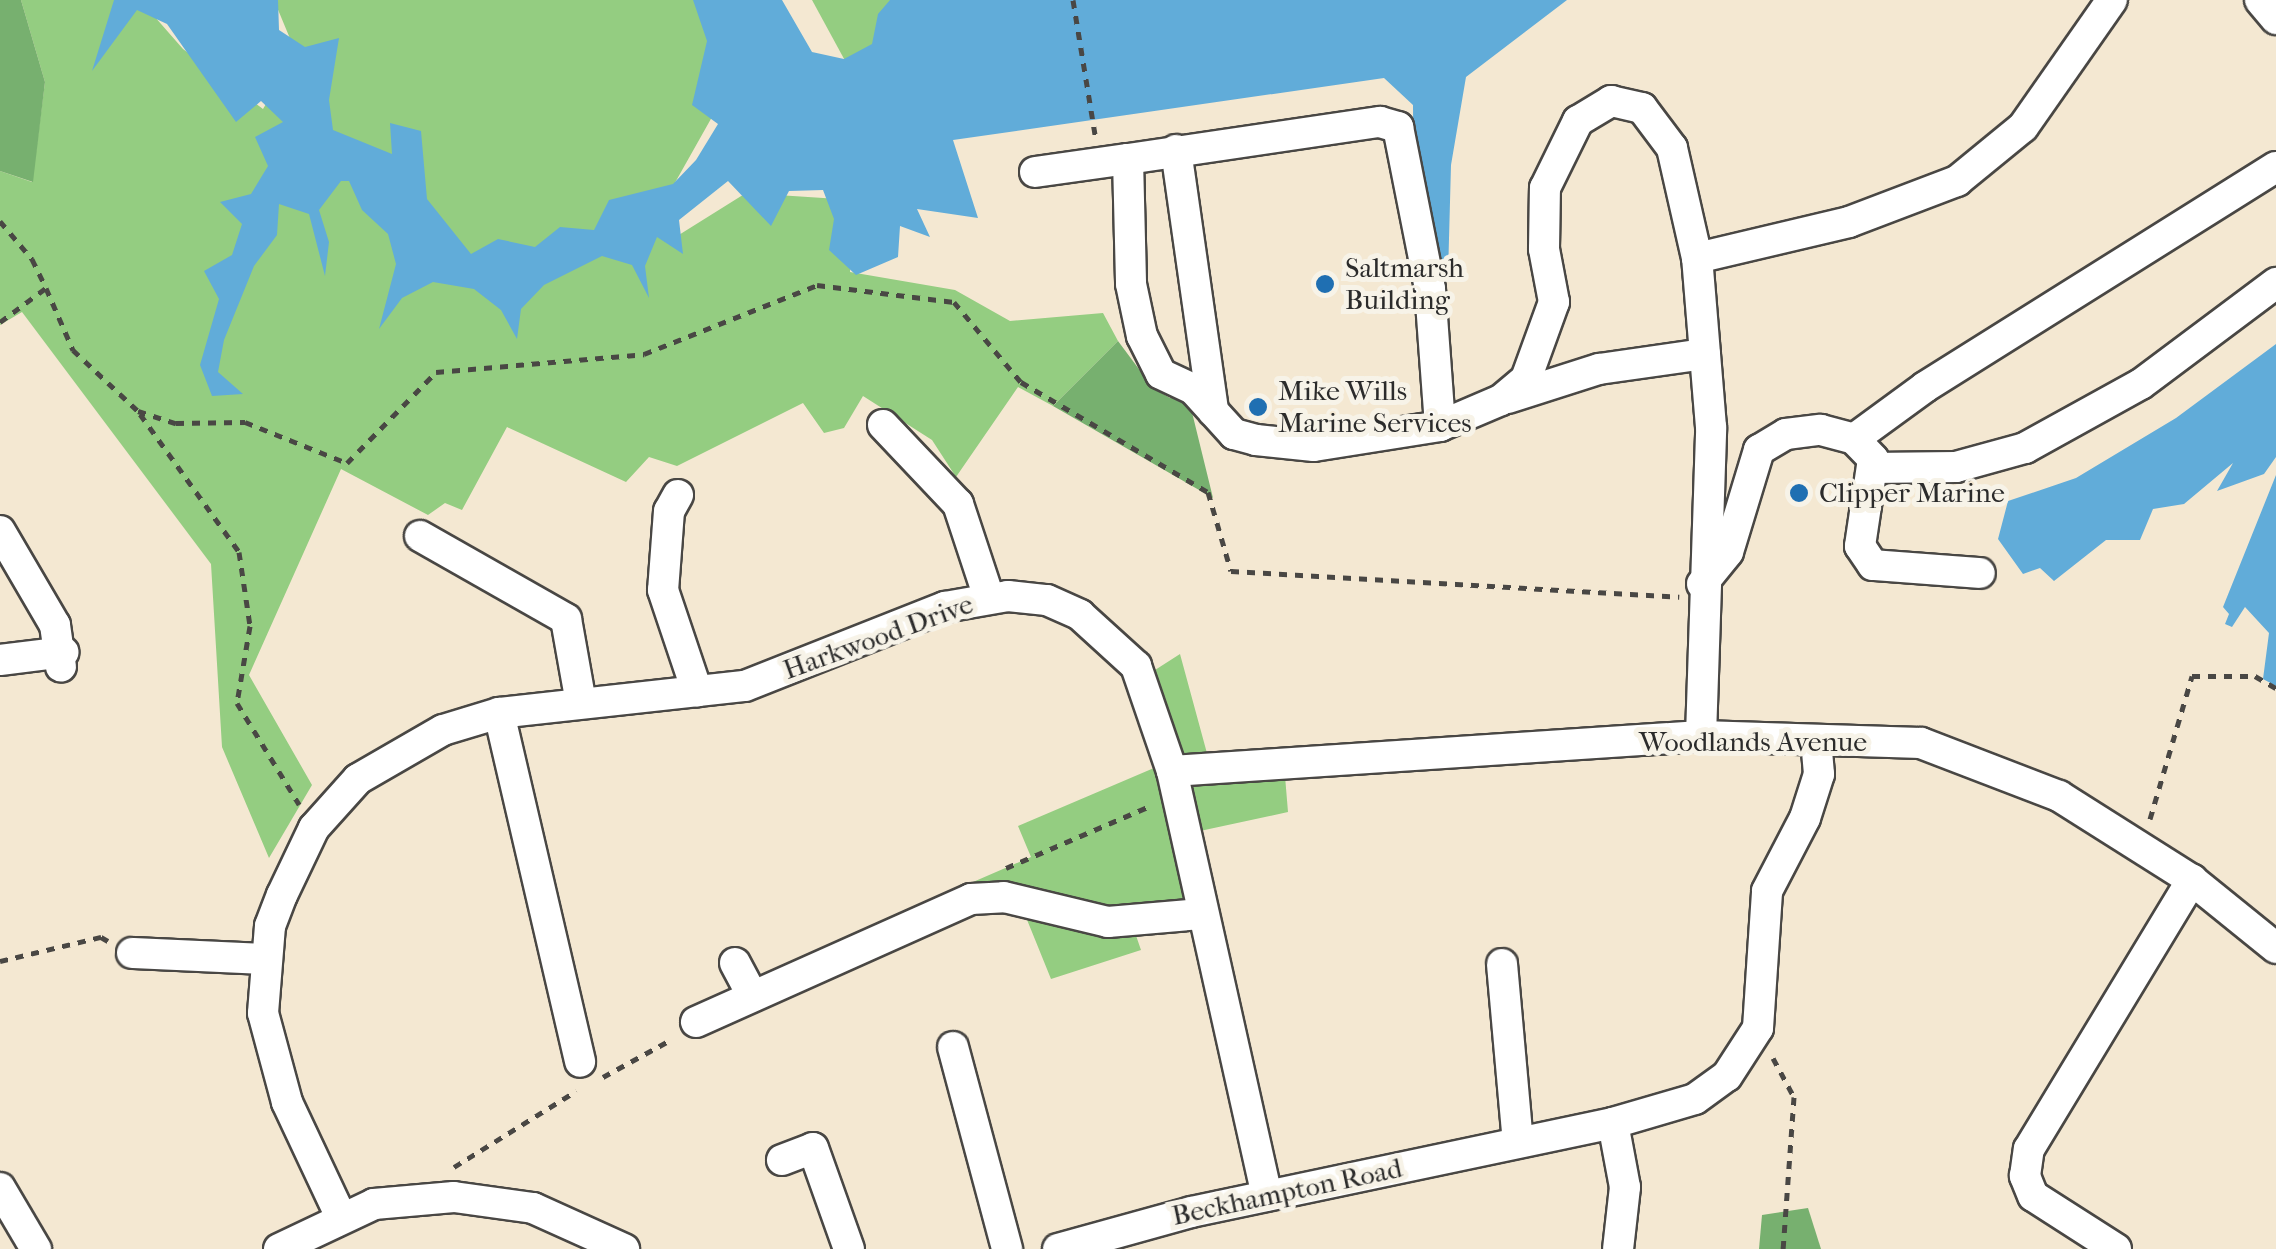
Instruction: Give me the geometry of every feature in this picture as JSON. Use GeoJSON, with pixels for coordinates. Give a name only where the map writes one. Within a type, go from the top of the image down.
{"type":"FeatureCollection","features":[{"type":"Feature","properties":{"kind":"street"},"geometry":{"type":"LineString","coordinates":[[1697,258],[1849,222],[1957,181],[2022,127],[2112,0]]}},
{"type":"Feature","properties":{"kind":"street"},"geometry":{"type":"LineString","coordinates":[[2260,0],[2276,19]]}},
{"type":"Feature","properties":{"kind":"street"},"geometry":{"type":"LineString","coordinates":[[1501,400],[1526,379],[1554,302],[1545,188],[1578,121],[1611,101],[1642,108],[1672,148],[1697,258],[1711,428],[1702,591],[1701,736]]}},
{"type":"Feature","properties":{"kind":"street"},"geometry":{"type":"LineString","coordinates":[[1035,172],[1380,122],[1398,128],[1430,289],[1440,426]]}},
{"type":"Feature","properties":{"kind":"street"},"geometry":{"type":"LineString","coordinates":[[1176,150],[1214,419]]}},
{"type":"Feature","properties":{"kind":"street"},"geometry":{"type":"LineString","coordinates":[[1128,158],[1131,284],[1142,336],[1161,374],[1193,389],[1214,419],[1234,434],[1314,446],[1440,426],[1501,400],[1599,369],[1705,354]]}},
{"type":"Feature","properties":{"kind":"street"},"geometry":{"type":"LineString","coordinates":[[1854,439],[1924,387],[2276,168]]}},
{"type":"Feature","properties":{"kind":"street"},"geometry":{"type":"LineString","coordinates":[[1872,468],[1956,467],[2025,448],[2141,384],[2276,282]]}},
{"type":"Feature","properties":{"kind":"street"},"geometry":{"type":"LineString","coordinates":[[883,425],[958,504],[988,598]]}},
{"type":"Feature","properties":{"kind":"street"},"geometry":{"type":"LineString","coordinates":[[1702,591],[1728,552],[1760,450],[1786,434],[1821,430],[1854,439],[1872,468],[1860,546],[1873,564],[1980,573]]}},
{"type":"Feature","properties":{"kind":"street"},"geometry":{"type":"LineString","coordinates":[[678,495],[669,510],[663,590],[698,691]]}},
{"type":"Feature","properties":{"kind":"street"},"geometry":{"type":"LineString","coordinates":[[0,531],[29,572],[63,659],[0,660]]}},
{"type":"Feature","properties":{"kind":"street"},"geometry":{"type":"LineString","coordinates":[[420,536],[566,619],[581,702]]}},
{"type":"Feature","properties":{"kind":"street","name":"Harkwood Drive"},"geometry":{"type":"LineString","coordinates":[[342,1216],[282,1086],[263,1013],[270,926],[314,828],[358,779],[388,758],[442,730],[499,713],[745,686],[945,607],[988,598],[1047,600],[1080,615],[1126,651],[1175,782],[1267,1196]]}},
{"type":"Feature","properties":{"kind":"street"},"geometry":{"type":"LineString","coordinates":[[499,713],[580,1062]]}},
{"type":"Feature","properties":{"kind":"street","name":"Woodlands Avenue"},"geometry":{"type":"LineString","coordinates":[[1175,782],[1701,736],[1920,743],[2059,796],[2192,880],[2276,948]]}},
{"type":"Feature","properties":{"kind":"street","name":"Beckhampton Road"},"geometry":{"type":"LineString","coordinates":[[1058,1249],[1131,1238],[1267,1196],[1613,1124],[1695,1099],[1727,1076],[1758,1028],[1767,891],[1806,818],[1819,774],[1816,740]]}},
{"type":"Feature","properties":{"kind":"street"},"geometry":{"type":"LineString","coordinates":[[2116,1249],[2032,1196],[2026,1176],[2029,1149],[2192,880]]}},
{"type":"Feature","properties":{"kind":"street"},"geometry":{"type":"LineString","coordinates":[[696,1022],[751,992],[972,899],[1004,897],[1108,922],[1202,914]]}},
{"type":"Feature","properties":{"kind":"street"},"geometry":{"type":"LineString","coordinates":[[132,953],[266,959]]}},
{"type":"Feature","properties":{"kind":"street"},"geometry":{"type":"LineString","coordinates":[[735,963],[751,992]]}},
{"type":"Feature","properties":{"kind":"street"},"geometry":{"type":"LineString","coordinates":[[1502,964],[1518,1142]]}},
{"type":"Feature","properties":{"kind":"street"},"geometry":{"type":"LineString","coordinates":[[953,1048],[1007,1249]]}},
{"type":"Feature","properties":{"kind":"street"},"geometry":{"type":"LineString","coordinates":[[1613,1124],[1625,1187],[1618,1249]]}},
{"type":"Feature","properties":{"kind":"street"},"geometry":{"type":"LineString","coordinates":[[782,1160],[813,1148],[849,1249]]}},
{"type":"Feature","properties":{"kind":"street"},"geometry":{"type":"LineString","coordinates":[[0,1188],[36,1249]]}},
{"type":"Feature","properties":{"kind":"street"},"geometry":{"type":"LineString","coordinates":[[279,1249],[374,1204],[424,1198],[534,1208],[624,1249]]}},
{"type":"Feature","properties":{"kind":"path"},"geometry":{"type":"LineString","coordinates":[[1074,0],[1091,114]]}},
{"type":"Feature","properties":{"kind":"path"},"geometry":{"type":"LineString","coordinates":[[0,222],[32,259],[73,350],[138,410],[240,552],[250,626],[236,703],[314,828]]}},
{"type":"Feature","properties":{"kind":"path"},"geometry":{"type":"LineString","coordinates":[[138,410],[176,423],[245,422],[352,462],[436,372],[644,354],[817,285],[837,287],[954,302],[1021,382],[1208,492],[1230,572],[1702,591]]}},
{"type":"Feature","properties":{"kind":"path"},"geometry":{"type":"LineString","coordinates":[[0,322],[46,288]]}},
{"type":"Feature","properties":{"kind":"path"},"geometry":{"type":"LineString","coordinates":[[2142,846],[2192,676],[2255,676],[2276,688]]}},
{"type":"Feature","properties":{"kind":"path"},"geometry":{"type":"LineString","coordinates":[[1002,870],[1175,782]]}},
{"type":"Feature","properties":{"kind":"path"},"geometry":{"type":"LineString","coordinates":[[0,961],[101,938],[132,953]]}},
{"type":"Feature","properties":{"kind":"path"},"geometry":{"type":"LineString","coordinates":[[424,1198],[446,1172],[544,1106],[696,1022]]}},
{"type":"Feature","properties":{"kind":"path"},"geometry":{"type":"LineString","coordinates":[[1758,1028],[1794,1096],[1783,1249]]}},
{"type":"Feature","properties":{"kind":"green space"},"geometry":{"type":"Polygon","coordinates":[[[0,0],[21,0],[45,82],[33,182],[0,171],[0,0]]]}},
{"type":"Feature","properties":{"kind":"green space"},"geometry":{"type":"Polygon","coordinates":[[[21,0],[140,0],[183,49],[263,109],[296,53],[274,0],[709,0],[712,117],[663,204],[674,238],[746,193],[854,200],[850,272],[955,290],[1010,321],[1103,313],[1118,341],[1053,406],[1018,387],[956,477],[932,440],[863,396],[844,428],[824,433],[803,403],[677,466],[649,457],[626,482],[507,427],[462,510],[445,503],[428,515],[341,469],[249,675],[312,785],[269,858],[222,747],[211,564],[22,312],[0,325],[0,171],[32,182],[45,82],[21,0]]]}},
{"type":"Feature","properties":{"kind":"green space"},"geometry":{"type":"Polygon","coordinates":[[[812,0],[923,0],[849,68],[812,0]]]}},
{"type":"Feature","properties":{"kind":"green space"},"geometry":{"type":"Polygon","coordinates":[[[1118,341],[1153,388],[1170,398],[1188,396],[1213,498],[1053,406],[1118,341]]]}},
{"type":"Feature","properties":{"kind":"green space"},"geometry":{"type":"Polygon","coordinates":[[[1180,654],[1211,768],[1284,764],[1288,812],[1186,834],[1202,914],[1132,924],[1141,950],[1051,979],[1019,900],[972,899],[973,882],[1031,857],[1018,826],[1168,762],[1141,679],[1180,654]]]}},
{"type":"Feature","properties":{"kind":"green space"},"geometry":{"type":"Polygon","coordinates":[[[1808,1208],[1821,1249],[1759,1249],[1762,1215],[1808,1208]]]}},
{"type":"Feature","properties":{"kind":"water"},"geometry":{"type":"Polygon","coordinates":[[[114,0],[278,0],[279,30],[305,47],[339,38],[329,100],[333,130],[392,154],[390,123],[421,131],[427,199],[471,254],[498,239],[535,247],[560,227],[594,230],[609,200],[673,184],[696,160],[718,124],[692,105],[707,41],[693,0],[782,0],[812,52],[844,59],[872,44],[878,14],[890,0],[1567,0],[1466,77],[1451,165],[1448,276],[1414,275],[1413,105],[1384,78],[953,140],[978,218],[917,209],[930,237],[900,226],[898,257],[856,275],[829,250],[834,219],[823,190],[789,191],[771,226],[728,181],[679,220],[683,254],[657,237],[645,266],[649,298],[632,265],[602,256],[544,285],[521,309],[517,339],[501,310],[474,289],[433,282],[402,298],[379,329],[396,264],[388,234],[362,210],[349,181],[341,181],[319,210],[329,242],[325,276],[309,214],[279,204],[277,235],[254,266],[224,340],[218,372],[243,394],[212,396],[200,365],[219,299],[204,271],[232,255],[242,224],[220,202],[251,194],[268,166],[255,137],[283,122],[261,101],[236,122],[167,24],[137,10],[92,71],[114,0]]]}},
{"type":"Feature","properties":{"kind":"water"},"geometry":{"type":"Polygon","coordinates":[[[2276,344],[2276,457],[2264,474],[2217,491],[2233,463],[2184,504],[2153,509],[2140,540],[2106,540],[2054,581],[2040,568],[2023,574],[1998,539],[2008,501],[2076,478],[2176,418],[2276,344]]]}},
{"type":"Feature","properties":{"kind":"water"},"geometry":{"type":"Polygon","coordinates":[[[2276,475],[2276,686],[2263,679],[2269,633],[2245,607],[2232,627],[2225,624],[2229,614],[2223,607],[2276,475]]]}},
{"type":"Feature","properties":{"kind":"place","name":"Saltmarsh Building"},"geometry":{"type":"Point","coordinates":[1325,284]}},
{"type":"Feature","properties":{"kind":"place","name":"Mike Wills Marine Services"},"geometry":{"type":"Point","coordinates":[1258,407]}},
{"type":"Feature","properties":{"kind":"place","name":"Clipper Marine"},"geometry":{"type":"Point","coordinates":[1799,493]}}]}
